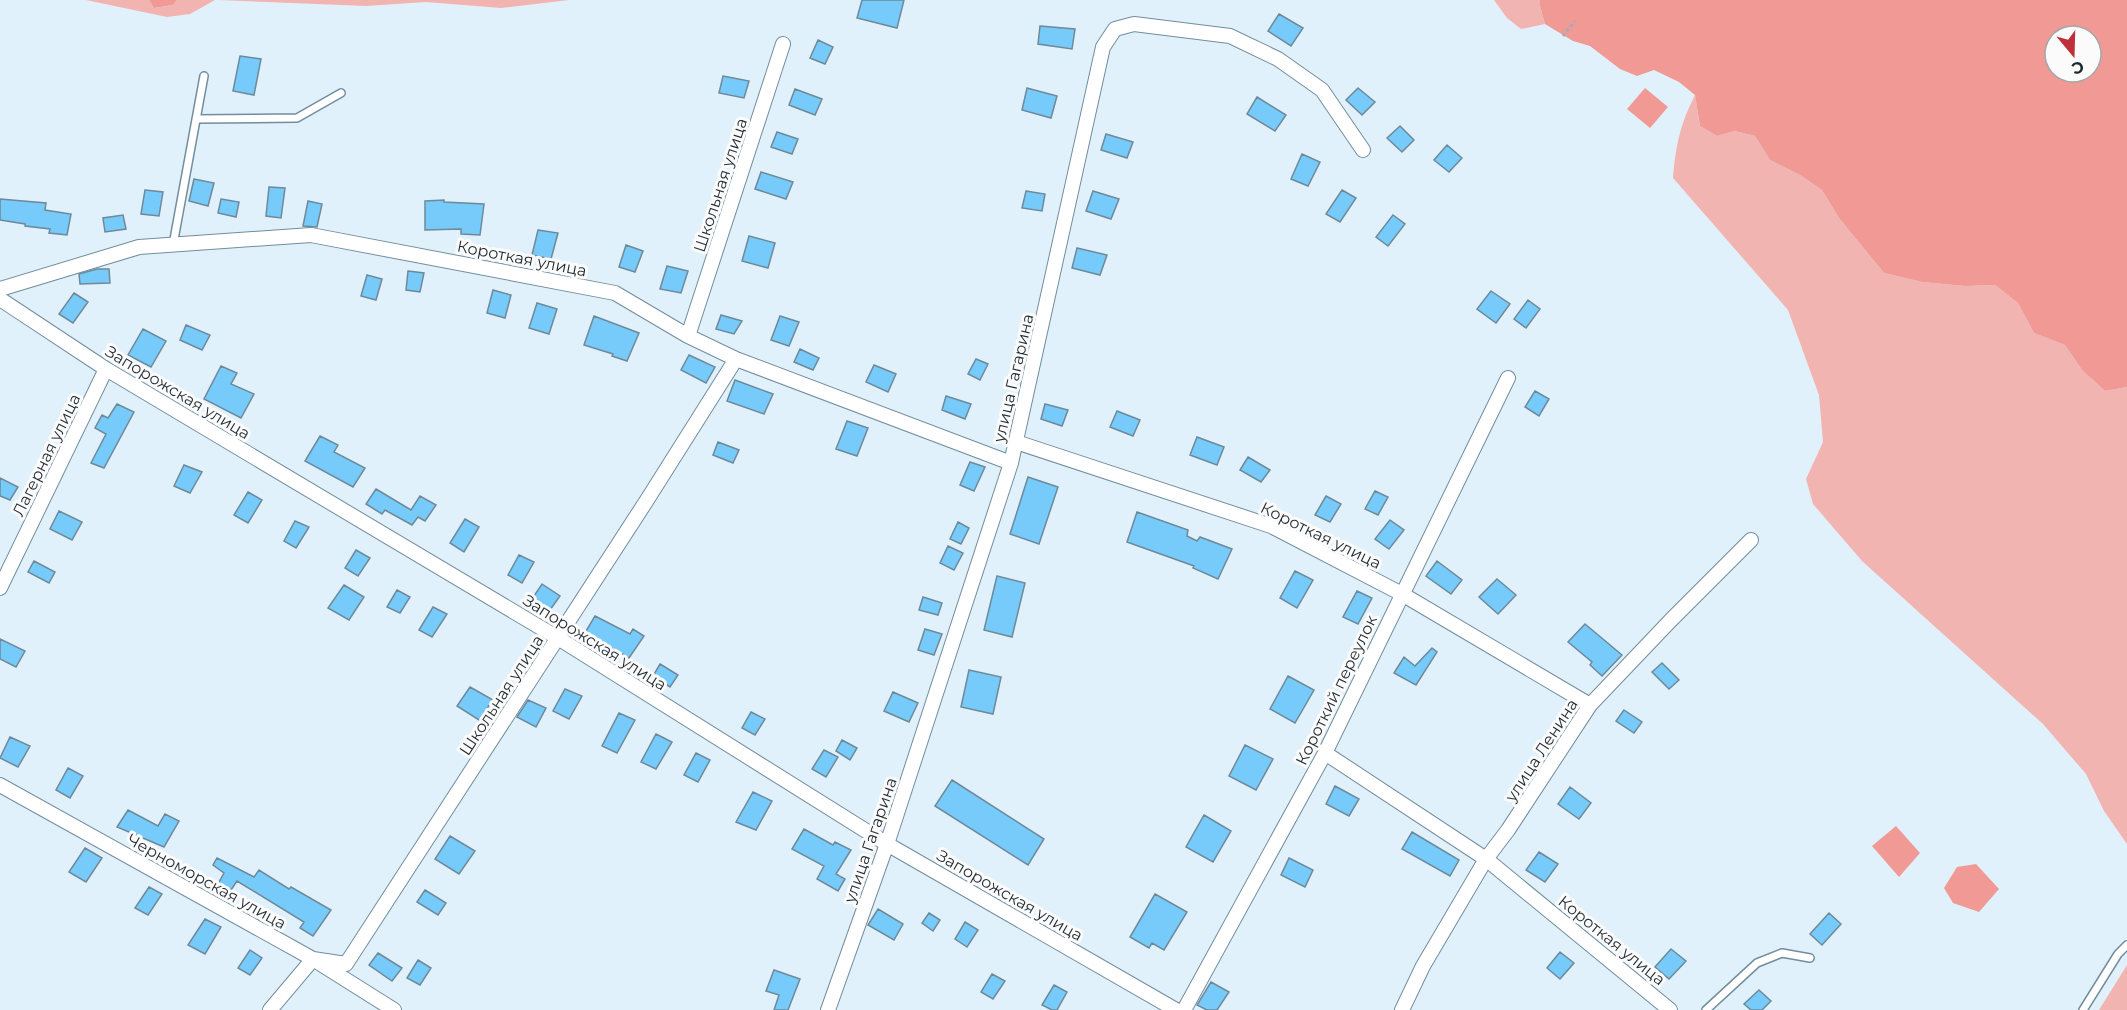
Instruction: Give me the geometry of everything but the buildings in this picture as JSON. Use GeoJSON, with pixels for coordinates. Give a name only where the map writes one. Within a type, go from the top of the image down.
{"type":"FeatureCollection","features":[{"type":"Feature","properties":{"kind":"street","name":"улица Гагарина"},"geometry":{"type":"LineString","coordinates":[[828,1010],[887,844],[1011,463],[1103,47],[1115,29],[1134,24],[1230,36],[1278,59],[1322,90],[1363,150]]}},
{"type":"Feature","properties":{"kind":"street","name":"Школьная улица"},"geometry":{"type":"LineString","coordinates":[[688,336],[783,44]]}},
{"type":"Feature","properties":{"kind":"street","name":"Короткая улица"},"geometry":{"type":"LineString","coordinates":[[0,289],[140,247],[310,235],[615,293],[688,336],[736,360],[1011,463]]}},
{"type":"Feature","properties":{"kind":"street","name":"Запорожская улица"},"geometry":{"type":"LineString","coordinates":[[0,299],[106,369],[558,638],[887,844],[1176,1010]]}},
{"type":"Feature","properties":{"kind":"street","name":"Школьная улица"},"geometry":{"type":"LineString","coordinates":[[313,959],[346,964],[736,360]]}},
{"type":"Feature","properties":{"kind":"street","name":"Лагерная улица"},"geometry":{"type":"LineString","coordinates":[[0,588],[106,369]]}},
{"type":"Feature","properties":{"kind":"street","name":"Короткий переулок"},"geometry":{"type":"LineString","coordinates":[[1184,1010],[1325,753],[1508,378]]}},
{"type":"Feature","properties":{"kind":"street","name":"Короткая улица"},"geometry":{"type":"LineString","coordinates":[[1016,442],[1271,526],[1402,594],[1590,705]]}},
{"type":"Feature","properties":{"kind":"street","name":"улица Ленина"},"geometry":{"type":"LineString","coordinates":[[1402,1010],[1423,966],[1486,859],[1508,830],[1590,705],[1751,540]]}},
{"type":"Feature","properties":{"kind":"street","name":"Короткая улица"},"geometry":{"type":"LineString","coordinates":[[1325,753],[1486,859],[1670,1010]]}},
{"type":"Feature","properties":{"kind":"street","name":"Черноморская улица"},"geometry":{"type":"LineString","coordinates":[[0,785],[313,959],[394,1010]]}},
{"type":"Feature","properties":{"kind":"street"},"geometry":{"type":"LineString","coordinates":[[270,1010],[313,959]]}},
{"type":"Feature","properties":{"kind":"lane"},"geometry":{"type":"LineString","coordinates":[[173,245],[204,76]]}},
{"type":"Feature","properties":{"kind":"lane"},"geometry":{"type":"LineString","coordinates":[[196,119],[297,118],[341,93]]}},
{"type":"Feature","properties":{"kind":"lane"},"geometry":{"type":"LineString","coordinates":[[2083,1010],[2118,954],[2127,945]]}},
{"type":"Feature","properties":{"kind":"lane"},"geometry":{"type":"LineString","coordinates":[[1706,1010],[1757,963],[1782,953],[1810,957]]}},
{"type":"Feature","properties":{"kind":"path"},"geometry":{"type":"LineString","coordinates":[[1563,36],[1575,21]]}},
{"type":"Feature","properties":{"kind":"shaded area"},"geometry":{"type":"Polygon","coordinates":[[[86,0],[149,0],[154,8],[173,5],[177,0],[215,0],[190,14],[167,17],[86,0]]]}},
{"type":"Feature","properties":{"kind":"shaded area"},"geometry":{"type":"Polygon","coordinates":[[[149,0],[177,0],[173,5],[154,8],[149,0]]]}},
{"type":"Feature","properties":{"kind":"shaded area"},"geometry":{"type":"Polygon","coordinates":[[[218,0],[569,0],[501,8],[426,2],[366,6],[218,0]]]}},
{"type":"Feature","properties":{"kind":"shaded area"},"geometry":{"type":"Polygon","coordinates":[[[1494,0],[1540,0],[1545,24],[1521,29],[1507,18],[1494,0]]]}},
{"type":"Feature","properties":{"kind":"shaded area"},"geometry":{"type":"Polygon","coordinates":[[[1540,0],[2127,0],[2127,387],[2105,391],[2082,370],[2065,345],[2034,333],[2018,303],[1995,285],[1965,286],[1922,282],[1884,273],[1839,218],[1822,190],[1800,175],[1770,160],[1755,136],[1735,131],[1717,136],[1700,126],[1695,95],[1679,82],[1654,70],[1637,76],[1620,69],[1590,46],[1573,41],[1545,24],[1540,0]]]}},
{"type":"Feature","properties":{"kind":"shaded area"},"geometry":{"type":"Polygon","coordinates":[[[1645,88],[1668,107],[1650,128],[1627,109],[1645,88]]]}},
{"type":"Feature","properties":{"kind":"shaded area"},"geometry":{"type":"Polygon","coordinates":[[[1695,95],[1700,126],[1717,136],[1735,131],[1755,136],[1770,160],[1800,175],[1822,190],[1839,218],[1884,273],[1922,282],[1965,286],[1995,285],[2018,303],[2034,333],[2065,345],[2082,370],[2105,391],[2127,387],[2127,844],[2104,811],[2086,774],[2043,724],[1862,561],[1813,504],[1806,479],[1823,442],[1819,395],[1788,310],[1673,178],[1679,135],[1695,95]]]}},
{"type":"Feature","properties":{"kind":"shaded area"},"geometry":{"type":"Polygon","coordinates":[[[1896,826],[1920,853],[1899,877],[1872,846],[1896,826]]]}},
{"type":"Feature","properties":{"kind":"shaded area"},"geometry":{"type":"Polygon","coordinates":[[[1976,864],[1999,889],[1979,912],[1953,903],[1944,888],[1957,867],[1976,864]]]}},
{"type":"Feature","properties":{"kind":"shaded area"},"geometry":{"type":"Polygon","coordinates":[[[2127,965],[2127,1010],[2099,1010],[2127,965]]]}}]}
